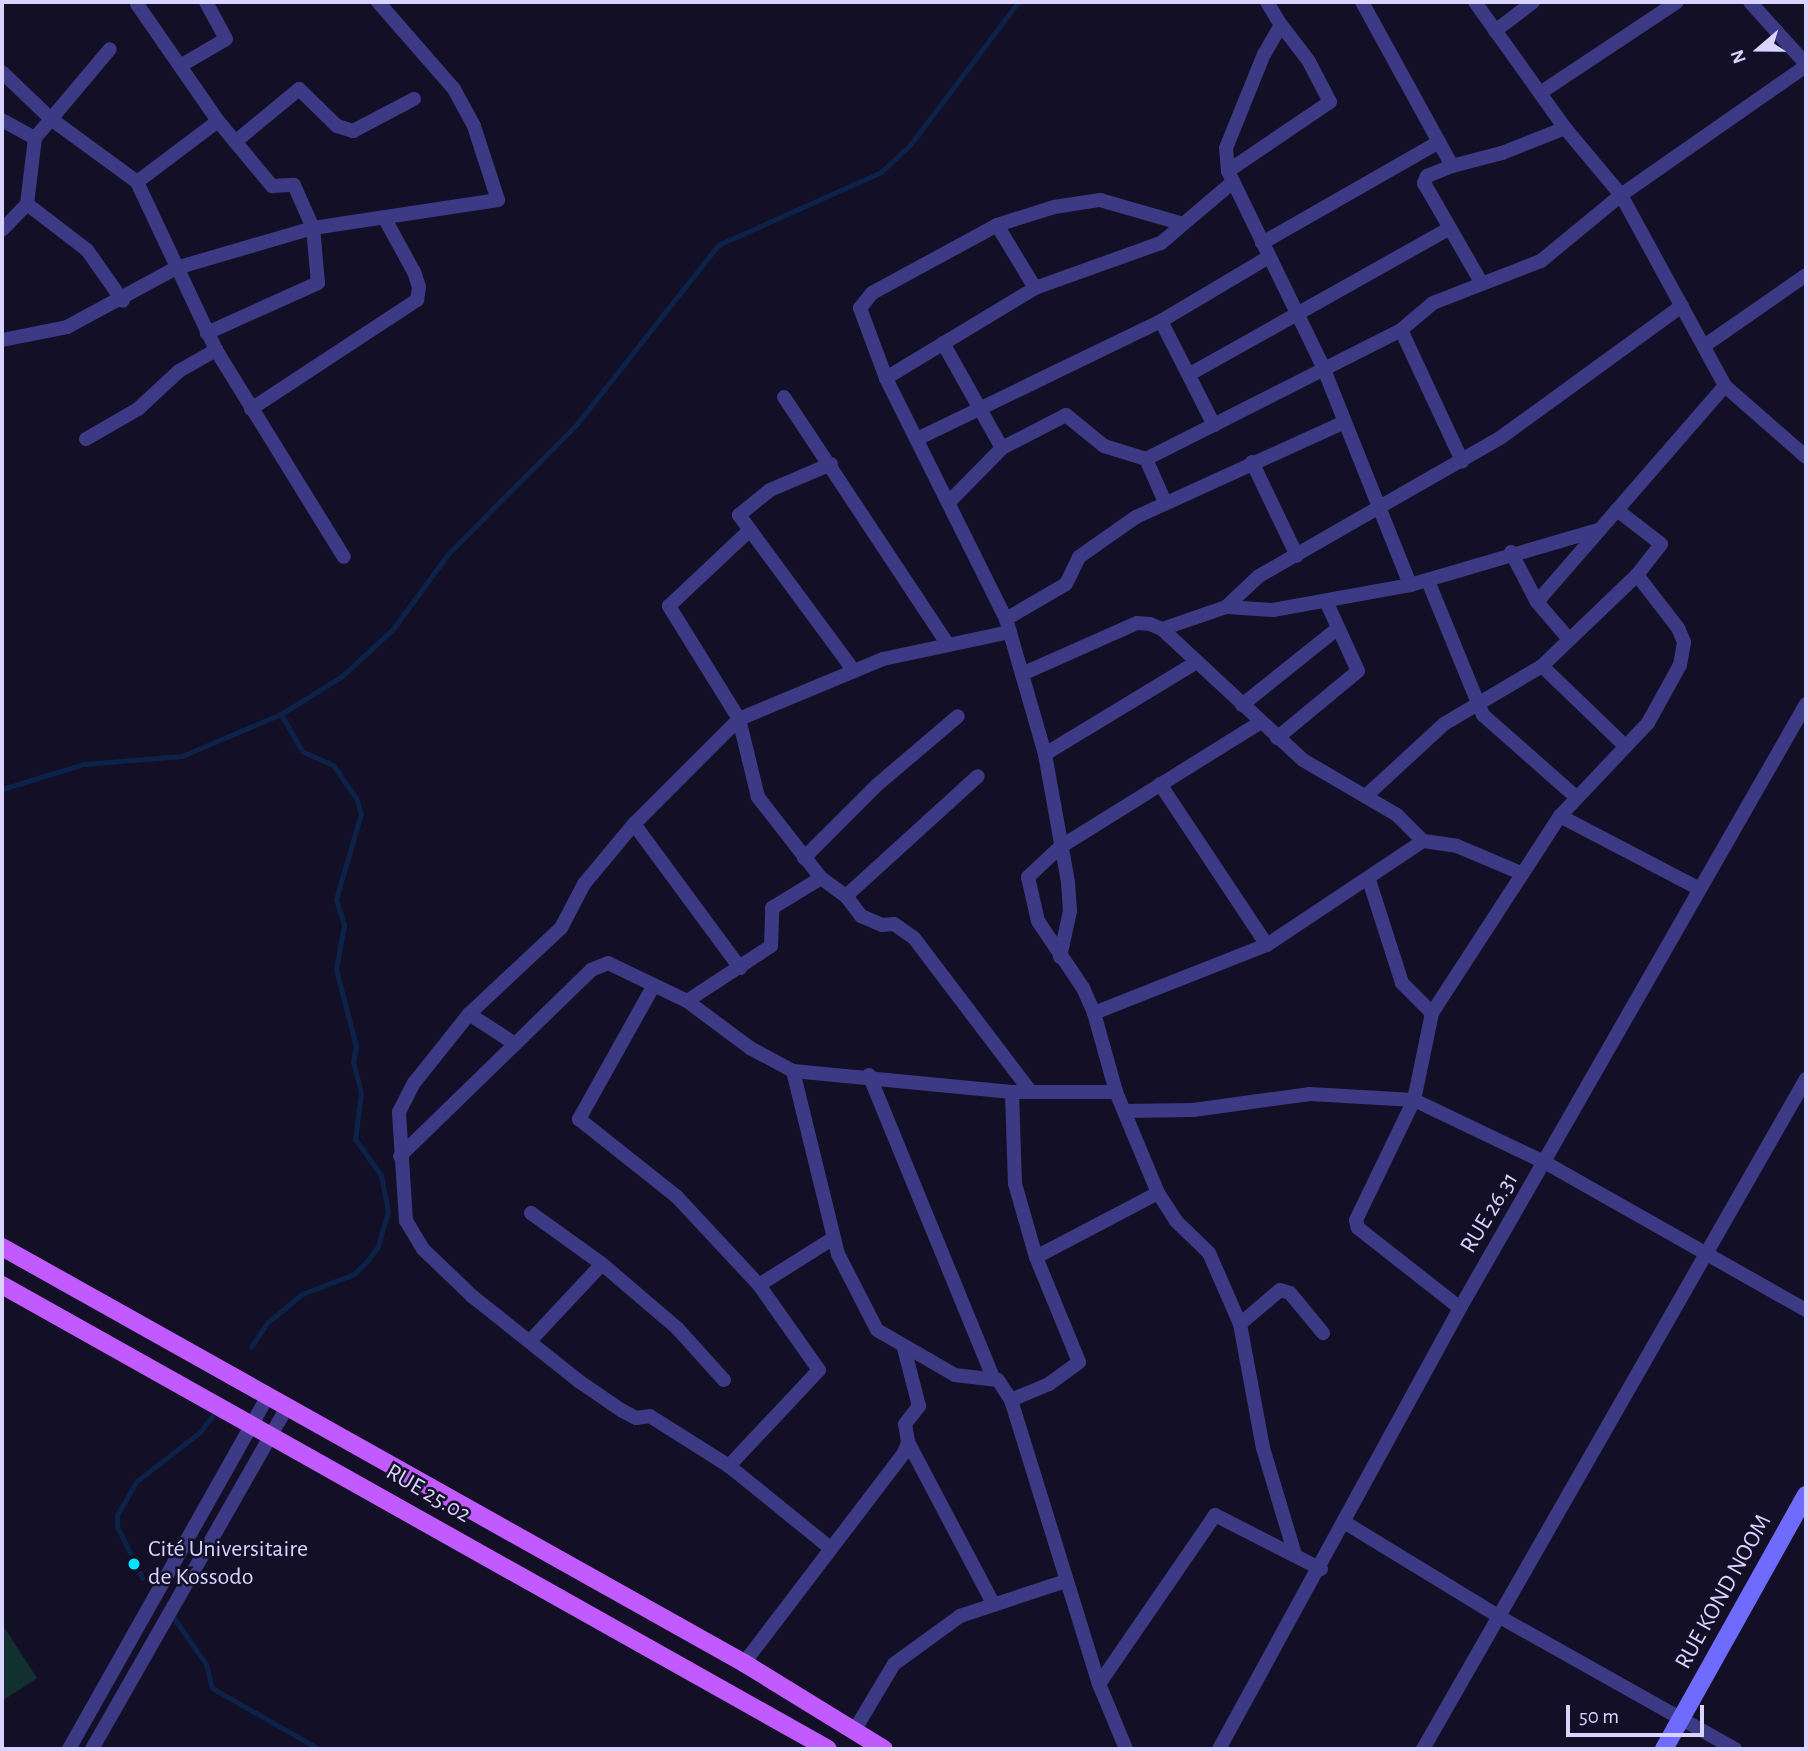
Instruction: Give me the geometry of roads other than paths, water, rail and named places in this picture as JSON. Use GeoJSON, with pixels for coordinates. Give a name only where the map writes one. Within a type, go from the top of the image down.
{"type":"FeatureCollection","features":[{"type":"Feature","properties":{"kind":"main road"},"geometry":{"type":"LineString","coordinates":[[2,1247],[286,1409],[744,1662],[884,1749]]}},
{"type":"Feature","properties":{"kind":"main road","name":"RUE 25.02"},"geometry":{"type":"LineString","coordinates":[[2,1285],[828,1749]]}},
{"type":"Feature","properties":{"kind":"street"},"geometry":{"type":"LineString","coordinates":[[180,66],[226,39],[206,2]]}},
{"type":"Feature","properties":{"kind":"street"},"geometry":{"type":"LineString","coordinates":[[2,340],[67,327],[122,301],[176,268],[313,228],[495,202],[499,197],[474,125],[454,89],[378,2]]}},
{"type":"Feature","properties":{"kind":"street"},"geometry":{"type":"LineString","coordinates":[[886,378],[1035,289],[1150,249],[1183,224],[1230,176],[1329,103],[1308,60],[1267,2]]}},
{"type":"Feature","properties":{"kind":"street"},"geometry":{"type":"LineString","coordinates":[[1362,2],[1452,166]]}},
{"type":"Feature","properties":{"kind":"street"},"geometry":{"type":"LineString","coordinates":[[1475,2],[1565,128],[1621,195],[1725,386],[1806,457]]}},
{"type":"Feature","properties":{"kind":"street"},"geometry":{"type":"LineString","coordinates":[[1495,31],[1533,2]]}},
{"type":"Feature","properties":{"kind":"street"},"geometry":{"type":"LineString","coordinates":[[1540,93],[1677,2]]}},
{"type":"Feature","properties":{"kind":"street"},"geometry":{"type":"LineString","coordinates":[[950,501],[1002,448],[1066,415],[1104,446],[1146,459],[1323,367],[1401,330],[1433,303],[1541,261],[1621,195],[1806,65],[1750,2]]}},
{"type":"Feature","properties":{"kind":"street"},"geometry":{"type":"LineString","coordinates":[[137,4],[218,121],[272,186],[294,186],[313,228],[318,283],[208,333]]}},
{"type":"Feature","properties":{"kind":"street"},"geometry":{"type":"LineString","coordinates":[[1281,25],[1264,54],[1226,148],[1230,176],[1323,367],[1342,423],[1410,585]]}},
{"type":"Feature","properties":{"kind":"street"},"geometry":{"type":"LineString","coordinates":[[2,230],[27,204],[35,138],[110,48]]}},
{"type":"Feature","properties":{"kind":"street"},"geometry":{"type":"LineString","coordinates":[[2,72],[51,119],[137,182],[216,350],[344,557]]}},
{"type":"Feature","properties":{"kind":"street"},"geometry":{"type":"LineString","coordinates":[[235,142],[299,89],[337,126],[353,131],[414,99]]}},
{"type":"Feature","properties":{"kind":"street"},"geometry":{"type":"LineString","coordinates":[[2,120],[35,138]]}},
{"type":"Feature","properties":{"kind":"street"},"geometry":{"type":"LineString","coordinates":[[137,182],[218,121]]}},
{"type":"Feature","properties":{"kind":"street"},"geometry":{"type":"LineString","coordinates":[[1482,284],[1424,183],[1427,176],[1452,166],[1502,153],[1565,128]]}},
{"type":"Feature","properties":{"kind":"street"},"geometry":{"type":"LineString","coordinates":[[1262,243],[1439,142]]}},
{"type":"Feature","properties":{"kind":"street"},"geometry":{"type":"LineString","coordinates":[[1060,957],[1070,900],[1045,754],[1008,625],[950,501],[886,378],[860,317],[864,300],[996,225],[1054,207],[1100,200],[1183,224]]}},
{"type":"Feature","properties":{"kind":"street"},"geometry":{"type":"LineString","coordinates":[[27,204],[87,250],[122,301]]}},
{"type":"Feature","properties":{"kind":"street"},"geometry":{"type":"LineString","coordinates":[[251,409],[417,300],[420,295],[414,272],[384,219]]}},
{"type":"Feature","properties":{"kind":"street"},"geometry":{"type":"LineString","coordinates":[[996,225],[1035,289]]}},
{"type":"Feature","properties":{"kind":"street"},"geometry":{"type":"LineString","coordinates":[[1190,374],[1265,328],[1298,314],[1448,229]]}},
{"type":"Feature","properties":{"kind":"street"},"geometry":{"type":"LineString","coordinates":[[917,439],[1161,321],[1269,257]]}},
{"type":"Feature","properties":{"kind":"street"},"geometry":{"type":"LineString","coordinates":[[1704,346],[1806,275]]}},
{"type":"Feature","properties":{"kind":"street"},"geometry":{"type":"LineString","coordinates":[[1226,607],[1259,576],[1462,461],[1682,306]]}},
{"type":"Feature","properties":{"kind":"street"},"geometry":{"type":"LineString","coordinates":[[1161,321],[1214,425]]}},
{"type":"Feature","properties":{"kind":"street"},"geometry":{"type":"LineString","coordinates":[[1401,330],[1462,461]]}},
{"type":"Feature","properties":{"kind":"street"},"geometry":{"type":"LineString","coordinates":[[943,343],[1002,448]]}},
{"type":"Feature","properties":{"kind":"street"},"geometry":{"type":"LineString","coordinates":[[86,439],[138,409],[179,371],[216,350]]}},
{"type":"Feature","properties":{"kind":"street"},"geometry":{"type":"LineString","coordinates":[[1537,601],[1725,386]]}},
{"type":"Feature","properties":{"kind":"street"},"geometry":{"type":"LineString","coordinates":[[785,397],[948,645]]}},
{"type":"Feature","properties":{"kind":"street"},"geometry":{"type":"LineString","coordinates":[[829,1547],[729,1466],[650,1416],[636,1418],[621,1410],[472,1296],[411,1235],[400,1156],[401,1104],[469,1014],[561,928],[584,884],[634,824],[739,719],[854,671],[1008,625],[1066,584],[1079,557],[1165,502],[1342,423]]}},
{"type":"Feature","properties":{"kind":"street"},"geometry":{"type":"LineString","coordinates":[[1146,459],[1165,502]]}},
{"type":"Feature","properties":{"kind":"street"},"geometry":{"type":"LineString","coordinates":[[1252,462],[1297,556]]}},
{"type":"Feature","properties":{"kind":"street"},"geometry":{"type":"LineString","coordinates":[[831,464],[770,490],[739,513],[749,531],[854,671]]}},
{"type":"Feature","properties":{"kind":"street"},"geometry":{"type":"LineString","coordinates":[[1367,796],[1444,724],[1476,702],[1542,666],[1568,638],[1637,575],[1661,544],[1617,510]]}},
{"type":"Feature","properties":{"kind":"street"},"geometry":{"type":"LineString","coordinates":[[1162,629],[1226,607],[1273,610],[1428,581],[1511,552],[1598,530]]}},
{"type":"Feature","properties":{"kind":"street"},"geometry":{"type":"LineString","coordinates":[[749,531],[669,606],[739,719],[758,797],[804,858],[821,877],[846,897],[861,916],[882,925],[894,924],[914,938],[1031,1092]]}},
{"type":"Feature","properties":{"kind":"street"},"geometry":{"type":"LineString","coordinates":[[1511,552],[1537,601],[1568,638]]}},
{"type":"Feature","properties":{"kind":"street"},"geometry":{"type":"LineString","coordinates":[[1460,1308],[1356,1223],[1415,1100],[1432,1013],[1560,816],[1648,723],[1680,665],[1684,642],[1637,575]]}},
{"type":"Feature","properties":{"kind":"street"},"geometry":{"type":"LineString","coordinates":[[1428,581],[1476,702],[1496,730],[1576,797]]}},
{"type":"Feature","properties":{"kind":"street"},"geometry":{"type":"LineString","coordinates":[[1277,738],[1358,671],[1326,601]]}},
{"type":"Feature","properties":{"kind":"street"},"geometry":{"type":"LineString","coordinates":[[1022,674],[1138,623],[1162,629],[1303,760],[1367,796],[1423,841],[1457,846],[1521,873]]}},
{"type":"Feature","properties":{"kind":"street"},"geometry":{"type":"LineString","coordinates":[[1242,705],[1338,628]]}},
{"type":"Feature","properties":{"kind":"street"},"geometry":{"type":"LineString","coordinates":[[1045,754],[1197,662]]}},
{"type":"Feature","properties":{"kind":"street"},"geometry":{"type":"LineString","coordinates":[[1542,666],[1625,746]]}},
{"type":"Feature","properties":{"kind":"street","name":"RUE 26.31"},"geometry":{"type":"LineString","coordinates":[[1219,1749],[1321,1569],[1460,1308],[1546,1163],[1698,888],[1806,704]]}},
{"type":"Feature","properties":{"kind":"street"},"geometry":{"type":"LineString","coordinates":[[804,858],[877,785],[958,716]]}},
{"type":"Feature","properties":{"kind":"street"},"geometry":{"type":"LineString","coordinates":[[1261,722],[1060,847],[1028,877],[1033,910],[1060,957],[1083,988],[1094,1013],[1116,1092],[1158,1193],[1176,1221],[1209,1253],[1240,1324],[1268,1470],[1295,1555]]}},
{"type":"Feature","properties":{"kind":"street"},"geometry":{"type":"LineString","coordinates":[[846,897],[978,776]]}},
{"type":"Feature","properties":{"kind":"street"},"geometry":{"type":"LineString","coordinates":[[1160,784],[1267,945]]}},
{"type":"Feature","properties":{"kind":"street"},"geometry":{"type":"LineString","coordinates":[[1560,816],[1698,888]]}},
{"type":"Feature","properties":{"kind":"street"},"geometry":{"type":"LineString","coordinates":[[634,824],[740,968]]}},
{"type":"Feature","properties":{"kind":"street"},"geometry":{"type":"LineString","coordinates":[[1094,1013],[1267,945],[1369,880],[1423,841]]}},
{"type":"Feature","properties":{"kind":"street"},"geometry":{"type":"LineString","coordinates":[[687,1001],[772,945],[772,908],[821,877]]}},
{"type":"Feature","properties":{"kind":"street"},"geometry":{"type":"LineString","coordinates":[[1369,880],[1402,984],[1432,1013]]}},
{"type":"Feature","properties":{"kind":"street"},"geometry":{"type":"LineString","coordinates":[[400,1156],[591,970],[608,963],[687,1001],[750,1048],[793,1070],[869,1075],[1012,1092],[1116,1092]]}},
{"type":"Feature","properties":{"kind":"street"},"geometry":{"type":"LineString","coordinates":[[654,985],[579,1119],[677,1197],[759,1285],[819,1370],[729,1466]]}},
{"type":"Feature","properties":{"kind":"street"},"geometry":{"type":"LineString","coordinates":[[469,1014],[515,1044]]}},
{"type":"Feature","properties":{"kind":"street"},"geometry":{"type":"LineString","coordinates":[[793,1070],[816,1150],[832,1239],[877,1330],[955,1376],[993,1377]]}},
{"type":"Feature","properties":{"kind":"street"},"geometry":{"type":"LineString","coordinates":[[869,1075],[993,1377],[1011,1400],[1099,1684],[1126,1749]]}},
{"type":"Feature","properties":{"kind":"street"},"geometry":{"type":"LineString","coordinates":[[1423,1749],[1709,1254],[1806,1079]]}},
{"type":"Feature","properties":{"kind":"street"},"geometry":{"type":"LineString","coordinates":[[1011,1400],[1049,1384],[1079,1362],[1036,1257],[1013,1168],[1012,1092]]}},
{"type":"Feature","properties":{"kind":"street"},"geometry":{"type":"LineString","coordinates":[[1124,1111],[1194,1110],[1310,1094],[1415,1100],[1546,1163],[1806,1310]]}},
{"type":"Feature","properties":{"kind":"street"},"geometry":{"type":"LineString","coordinates":[[1036,1257],[1158,1193]]}},
{"type":"Feature","properties":{"kind":"street"},"geometry":{"type":"LineString","coordinates":[[531,1213],[602,1264],[677,1328],[724,1380]]}},
{"type":"Feature","properties":{"kind":"street"},"geometry":{"type":"LineString","coordinates":[[759,1285],[832,1239]]}},
{"type":"Feature","properties":{"kind":"street"},"geometry":{"type":"LineString","coordinates":[[530,1340],[602,1264]]}},
{"type":"Feature","properties":{"kind":"street"},"geometry":{"type":"LineString","coordinates":[[1240,1324],[1280,1290],[1290,1293],[1323,1333]]}},
{"type":"Feature","properties":{"kind":"street"},"geometry":{"type":"LineString","coordinates":[[904,1348],[919,1406],[905,1424],[908,1442],[994,1605]]}},
{"type":"Feature","properties":{"kind":"street"},"geometry":{"type":"LineString","coordinates":[[69,1749],[267,1398]]}},
{"type":"Feature","properties":{"kind":"street"},"geometry":{"type":"LineString","coordinates":[[92,1749],[286,1409]]}},
{"type":"Feature","properties":{"kind":"street"},"geometry":{"type":"LineString","coordinates":[[744,1662],[829,1547],[904,1453],[908,1442]]}},
{"type":"Feature","properties":{"kind":"street","name":"RUE KOND NOOM"},"geometry":{"type":"LineString","coordinates":[[1664,1749],[1806,1495]]}},
{"type":"Feature","properties":{"kind":"street"},"geometry":{"type":"LineString","coordinates":[[1099,1684],[1213,1516],[1221,1515],[1321,1569]]}},
{"type":"Feature","properties":{"kind":"street"},"geometry":{"type":"LineString","coordinates":[[1344,1522],[1498,1616],[1735,1749]]}},
{"type":"Feature","properties":{"kind":"street"},"geometry":{"type":"LineString","coordinates":[[854,1731],[894,1664],[960,1616],[1066,1581]]}},
{"type":"Feature","properties":{"kind":"waterway"},"geometry":{"type":"LineString","coordinates":[[2,789],[84,764],[182,756],[281,714],[341,677],[393,629],[448,554],[576,425],[718,245],[881,172],[910,145],[1018,2]]}},
{"type":"Feature","properties":{"kind":"waterway"},"geometry":{"type":"LineString","coordinates":[[251,1347],[268,1322],[302,1294],[354,1274],[378,1246],[388,1211],[381,1175],[355,1139],[361,1093],[353,1062],[356,1046],[336,969],[344,925],[336,899],[361,814],[356,798],[333,765],[302,751],[281,714]]}},
{"type":"Feature","properties":{"kind":"waterway"},"geometry":{"type":"LineString","coordinates":[[142,1578],[117,1526],[117,1515],[137,1481],[200,1432],[212,1416]]}},
{"type":"Feature","properties":{"kind":"waterway"},"geometry":{"type":"LineString","coordinates":[[173,1617],[206,1664],[212,1688],[319,1749]]}},
{"type":"Feature","properties":{"kind":"place","name":"Cité Universitaire de Kossodo"},"geometry":{"type":"Point","coordinates":[134,1564]}}]}
